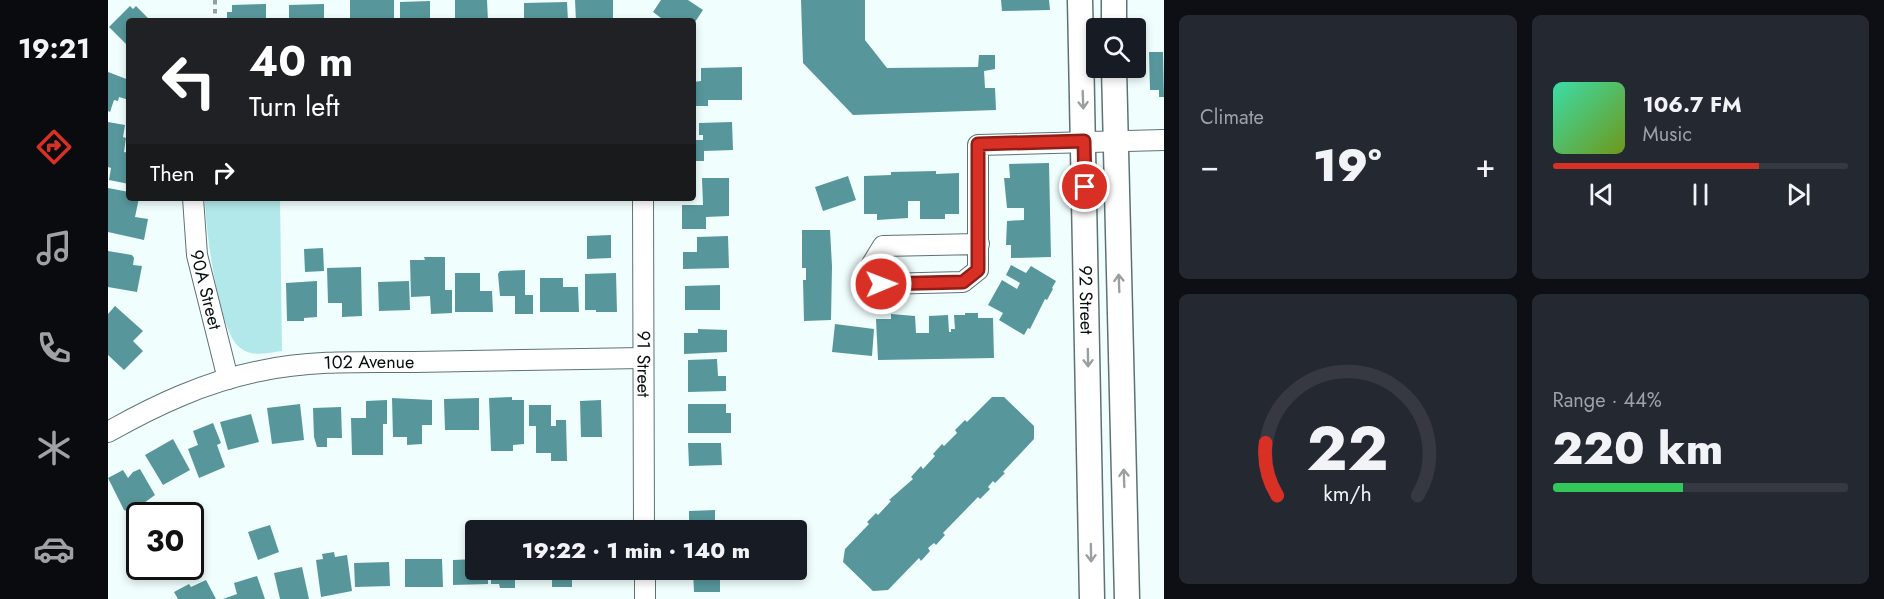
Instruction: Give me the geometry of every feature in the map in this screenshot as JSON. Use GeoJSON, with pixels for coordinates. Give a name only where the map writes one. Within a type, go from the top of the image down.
{"type":"FeatureCollection","features":[{"type":"Feature","properties":{"kind":"main road","name":"92 Street"},"geometry":{"type":"LineString","coordinates":[[1080,0],[1092,599]]}},
{"type":"Feature","properties":{"kind":"main road"},"geometry":{"type":"LineString","coordinates":[[1114,0],[1114,18]]}},
{"type":"Feature","properties":{"kind":"main road","name":"92 Street"},"geometry":{"type":"LineString","coordinates":[[1114,78],[1127,599]]}},
{"type":"Feature","properties":{"kind":"street"},"geometry":{"type":"LineString","coordinates":[[979,244],[883,246],[872,264],[881,284],[963,282],[978,270],[979,244],[978,144],[1164,140]]}},
{"type":"Feature","properties":{"kind":"street","name":"90A Street"},"geometry":{"type":"LineString","coordinates":[[193,201],[196,255],[228,379]]}},
{"type":"Feature","properties":{"kind":"street","name":"91 Street"},"geometry":{"type":"LineString","coordinates":[[642,201],[644,520]]}},
{"type":"Feature","properties":{"kind":"street","name":"102 Avenue"},"geometry":{"type":"LineString","coordinates":[[108,432],[196,388],[260,370],[357,362],[643,358]]}},
{"type":"Feature","properties":{"kind":"street"},"geometry":{"type":"LineString","coordinates":[[645,580],[645,599]]}},
{"type":"Feature","properties":{"kind":"path"},"geometry":{"type":"LineString","coordinates":[[215,0],[215,18]]}},
{"type":"Feature","properties":{"kind":"shaded area"},"geometry":{"type":"Polygon","coordinates":[[[205,201],[280,201],[282,351],[259,354],[248,352],[238,346],[231,335],[219,298],[207,231],[205,201]]]}},
{"type":"Feature","properties":{"kind":"building"},"geometry":{"type":"Polygon","coordinates":[[[350,0],[394,0],[394,18],[350,18],[350,0]]]}},
{"type":"Feature","properties":{"kind":"building"},"geometry":{"type":"Polygon","coordinates":[[[455,0],[487,0],[488,18],[455,18],[455,0]]]}},
{"type":"Feature","properties":{"kind":"building"},"geometry":{"type":"Polygon","coordinates":[[[575,0],[613,0],[613,18],[576,18],[575,0]]]}},
{"type":"Feature","properties":{"kind":"building"},"geometry":{"type":"Polygon","coordinates":[[[661,0],[688,0],[703,10],[696,20],[696,18],[661,18],[653,12],[661,0]]]}},
{"type":"Feature","properties":{"kind":"building"},"geometry":{"type":"Polygon","coordinates":[[[801,0],[865,0],[865,40],[887,68],[978,67],[979,55],[995,55],[995,69],[984,71],[985,88],[995,88],[996,110],[853,115],[803,63],[801,0]]]}},
{"type":"Feature","properties":{"kind":"building"},"geometry":{"type":"Polygon","coordinates":[[[1001,0],[1049,0],[1050,10],[1002,11],[1001,0]]]}},
{"type":"Feature","properties":{"kind":"building"},"geometry":{"type":"Polygon","coordinates":[[[430,1],[430,18],[400,18],[400,2],[430,1]]]}},
{"type":"Feature","properties":{"kind":"building"},"geometry":{"type":"Polygon","coordinates":[[[567,2],[568,18],[524,18],[524,3],[567,2]]]}},
{"type":"Feature","properties":{"kind":"building"},"geometry":{"type":"Polygon","coordinates":[[[266,4],[266,18],[227,18],[227,12],[232,12],[232,5],[266,4]]]}},
{"type":"Feature","properties":{"kind":"building"},"geometry":{"type":"Polygon","coordinates":[[[324,4],[324,18],[289,18],[289,5],[324,4]]]}},
{"type":"Feature","properties":{"kind":"building"},"geometry":{"type":"Polygon","coordinates":[[[130,6],[133,9],[136,6],[148,18],[126,18],[126,44],[109,27],[130,6]]]}},
{"type":"Feature","properties":{"kind":"building"},"geometry":{"type":"Polygon","coordinates":[[[1149,52],[1163,52],[1164,97],[1159,97],[1159,90],[1150,90],[1149,52]]]}},
{"type":"Feature","properties":{"kind":"building"},"geometry":{"type":"Polygon","coordinates":[[[742,67],[742,100],[708,100],[708,106],[696,106],[696,82],[701,81],[701,68],[742,67]]]}},
{"type":"Feature","properties":{"kind":"building"},"geometry":{"type":"Polygon","coordinates":[[[108,72],[126,79],[126,99],[119,97],[118,101],[114,100],[110,112],[108,111],[108,72]]]}},
{"type":"Feature","properties":{"kind":"building"},"geometry":{"type":"Polygon","coordinates":[[[108,122],[125,125],[123,137],[126,138],[124,152],[126,152],[126,183],[109,180],[111,168],[108,167],[108,122]]]}},
{"type":"Feature","properties":{"kind":"building"},"geometry":{"type":"Polygon","coordinates":[[[732,122],[733,150],[704,151],[704,161],[696,161],[696,140],[703,140],[703,135],[699,135],[699,123],[732,122]]]}},
{"type":"Feature","properties":{"kind":"building"},"geometry":{"type":"Polygon","coordinates":[[[1049,163],[1051,257],[1011,258],[1011,245],[1006,245],[1007,221],[1024,220],[1024,208],[1007,208],[1004,178],[1010,178],[1009,164],[1049,163]]]}},
{"type":"Feature","properties":{"kind":"building"},"geometry":{"type":"Polygon","coordinates":[[[936,171],[936,174],[959,173],[959,214],[945,214],[945,219],[920,219],[920,201],[908,201],[908,218],[877,220],[877,214],[864,214],[864,176],[891,175],[891,172],[936,171]]]}},
{"type":"Feature","properties":{"kind":"building"},"geometry":{"type":"Polygon","coordinates":[[[848,176],[856,200],[823,211],[815,187],[848,176]]]}},
{"type":"Feature","properties":{"kind":"building"},"geometry":{"type":"Polygon","coordinates":[[[702,178],[729,178],[729,216],[706,217],[706,229],[682,229],[682,205],[703,205],[702,178]]]}},
{"type":"Feature","properties":{"kind":"building"},"geometry":{"type":"Polygon","coordinates":[[[108,188],[126,191],[126,201],[138,201],[135,217],[148,219],[144,240],[108,232],[108,188]]]}},
{"type":"Feature","properties":{"kind":"building"},"geometry":{"type":"Polygon","coordinates":[[[802,230],[830,230],[831,320],[804,321],[803,280],[806,280],[806,268],[802,268],[802,230]]]}},
{"type":"Feature","properties":{"kind":"building"},"geometry":{"type":"Polygon","coordinates":[[[611,235],[611,258],[587,259],[587,236],[611,235]]]}},
{"type":"Feature","properties":{"kind":"building"},"geometry":{"type":"Polygon","coordinates":[[[728,236],[729,268],[683,269],[683,252],[697,252],[697,237],[728,236]]]}},
{"type":"Feature","properties":{"kind":"building"},"geometry":{"type":"Polygon","coordinates":[[[323,248],[324,271],[305,272],[304,249],[323,248]]]}},
{"type":"Feature","properties":{"kind":"building"},"geometry":{"type":"Polygon","coordinates":[[[108,251],[132,255],[133,265],[142,266],[137,292],[108,287],[108,251]]]}},
{"type":"Feature","properties":{"kind":"building"},"geometry":{"type":"Polygon","coordinates":[[[424,257],[445,257],[445,290],[452,290],[452,313],[431,314],[430,296],[411,297],[410,260],[425,260],[424,257]]]}},
{"type":"Feature","properties":{"kind":"building"},"geometry":{"type":"Polygon","coordinates":[[[1011,265],[1026,273],[1031,266],[1056,281],[1030,329],[1028,328],[1024,335],[999,320],[1003,313],[988,305],[1002,280],[1017,289],[1020,283],[1006,275],[1011,265]]]}},
{"type":"Feature","properties":{"kind":"building"},"geometry":{"type":"Polygon","coordinates":[[[361,267],[362,316],[342,317],[342,303],[328,303],[327,268],[361,267]]]}},
{"type":"Feature","properties":{"kind":"building"},"geometry":{"type":"Polygon","coordinates":[[[525,270],[525,295],[533,295],[533,314],[515,314],[515,296],[500,296],[498,274],[500,271],[525,270]]]}},
{"type":"Feature","properties":{"kind":"building"},"geometry":{"type":"Polygon","coordinates":[[[455,273],[480,273],[480,291],[492,291],[493,312],[455,312],[455,273]]]}},
{"type":"Feature","properties":{"kind":"building"},"geometry":{"type":"Polygon","coordinates":[[[616,273],[617,312],[585,310],[585,274],[616,273]]]}},
{"type":"Feature","properties":{"kind":"building"},"geometry":{"type":"Polygon","coordinates":[[[540,278],[563,278],[563,287],[578,287],[579,312],[540,312],[540,278]]]}},
{"type":"Feature","properties":{"kind":"building"},"geometry":{"type":"Polygon","coordinates":[[[317,281],[317,317],[304,318],[304,321],[287,321],[286,283],[317,281]]]}},
{"type":"Feature","properties":{"kind":"building"},"geometry":{"type":"Polygon","coordinates":[[[409,281],[410,310],[379,311],[378,282],[409,281]]]}},
{"type":"Feature","properties":{"kind":"building"},"geometry":{"type":"Polygon","coordinates":[[[720,285],[720,310],[685,310],[685,286],[720,285]]]}},
{"type":"Feature","properties":{"kind":"building"},"geometry":{"type":"Polygon","coordinates":[[[115,306],[143,331],[133,341],[143,351],[124,370],[108,355],[108,314],[115,306]]]}},
{"type":"Feature","properties":{"kind":"building"},"geometry":{"type":"Polygon","coordinates":[[[965,313],[978,313],[978,318],[993,318],[994,358],[878,360],[876,319],[891,319],[891,314],[915,316],[916,333],[929,333],[929,316],[948,315],[949,332],[951,332],[951,329],[955,329],[954,315],[965,315],[965,313]]]}},
{"type":"Feature","properties":{"kind":"building"},"geometry":{"type":"Polygon","coordinates":[[[835,324],[874,329],[872,356],[832,352],[835,324]]]}},
{"type":"Feature","properties":{"kind":"building"},"geometry":{"type":"Polygon","coordinates":[[[698,329],[727,330],[727,352],[684,354],[684,333],[698,333],[698,329]]]}},
{"type":"Feature","properties":{"kind":"building"},"geometry":{"type":"Polygon","coordinates":[[[717,359],[718,376],[726,376],[726,391],[688,392],[688,360],[717,359]]]}},
{"type":"Feature","properties":{"kind":"building"},"geometry":{"type":"Polygon","coordinates":[[[512,397],[512,400],[524,400],[524,444],[513,445],[513,451],[491,451],[489,398],[512,397]]]}},
{"type":"Feature","properties":{"kind":"building"},"geometry":{"type":"Polygon","coordinates":[[[992,397],[1004,397],[1034,426],[1034,439],[1003,472],[1005,473],[995,483],[993,481],[988,487],[990,489],[980,499],[978,497],[943,533],[945,535],[936,545],[934,543],[928,548],[930,551],[921,561],[919,558],[888,590],[873,591],[843,562],[845,549],[869,524],[867,522],[876,513],[878,515],[891,501],[889,500],[913,479],[911,477],[921,466],[923,469],[942,444],[944,446],[957,433],[955,430],[965,420],[967,422],[992,397]]]}},
{"type":"Feature","properties":{"kind":"building"},"geometry":{"type":"Polygon","coordinates":[[[392,398],[432,400],[432,425],[422,425],[422,444],[407,445],[407,437],[393,437],[392,398]]]}},
{"type":"Feature","properties":{"kind":"building"},"geometry":{"type":"Polygon","coordinates":[[[479,398],[479,430],[445,430],[444,399],[479,398]]]}},
{"type":"Feature","properties":{"kind":"building"},"geometry":{"type":"Polygon","coordinates":[[[387,400],[387,424],[383,424],[383,455],[352,455],[351,418],[366,418],[366,401],[387,400]]]}},
{"type":"Feature","properties":{"kind":"building"},"geometry":{"type":"Polygon","coordinates":[[[601,400],[602,437],[581,437],[580,401],[601,400]]]}},
{"type":"Feature","properties":{"kind":"building"},"geometry":{"type":"Polygon","coordinates":[[[300,404],[304,440],[272,444],[267,408],[300,404]]]}},
{"type":"Feature","properties":{"kind":"building"},"geometry":{"type":"Polygon","coordinates":[[[688,404],[726,404],[726,413],[731,413],[731,433],[688,433],[688,404]]]}},
{"type":"Feature","properties":{"kind":"building"},"geometry":{"type":"Polygon","coordinates":[[[529,405],[551,405],[551,426],[556,426],[556,420],[566,420],[567,461],[551,461],[551,453],[536,453],[536,426],[529,426],[529,405]]]}},
{"type":"Feature","properties":{"kind":"building"},"geometry":{"type":"Polygon","coordinates":[[[341,407],[342,438],[327,438],[327,447],[317,447],[314,437],[313,408],[341,407]]]}},
{"type":"Feature","properties":{"kind":"building"},"geometry":{"type":"Polygon","coordinates":[[[251,414],[259,442],[228,450],[220,422],[251,414]]]}},
{"type":"Feature","properties":{"kind":"building"},"geometry":{"type":"Polygon","coordinates":[[[213,423],[221,443],[217,445],[225,467],[199,478],[188,449],[198,445],[193,431],[213,423]]]}},
{"type":"Feature","properties":{"kind":"building"},"geometry":{"type":"Polygon","coordinates":[[[173,439],[190,470],[163,485],[145,455],[173,439]]]}},
{"type":"Feature","properties":{"kind":"building"},"geometry":{"type":"Polygon","coordinates":[[[688,443],[721,443],[722,465],[689,466],[688,443]]]}},
{"type":"Feature","properties":{"kind":"building"},"geometry":{"type":"Polygon","coordinates":[[[140,469],[155,495],[145,502],[126,502],[126,511],[108,478],[123,470],[128,478],[140,469]]]}},
{"type":"Feature","properties":{"kind":"building"},"geometry":{"type":"Polygon","coordinates":[[[715,510],[715,520],[689,520],[689,511],[715,510]]]}},
{"type":"Feature","properties":{"kind":"building"},"geometry":{"type":"Polygon","coordinates":[[[270,525],[279,552],[258,560],[248,532],[270,525]]]}},
{"type":"Feature","properties":{"kind":"building"},"geometry":{"type":"Polygon","coordinates":[[[334,552],[335,557],[347,555],[352,591],[321,597],[316,560],[323,559],[322,554],[334,552]]]}},
{"type":"Feature","properties":{"kind":"building"},"geometry":{"type":"Polygon","coordinates":[[[405,559],[442,559],[443,587],[405,587],[405,559]]]}},
{"type":"Feature","properties":{"kind":"building"},"geometry":{"type":"Polygon","coordinates":[[[465,559],[465,580],[488,580],[488,584],[453,585],[453,560],[465,559]]]}},
{"type":"Feature","properties":{"kind":"building"},"geometry":{"type":"Polygon","coordinates":[[[389,562],[390,586],[355,587],[354,563],[389,562]]]}},
{"type":"Feature","properties":{"kind":"building"},"geometry":{"type":"Polygon","coordinates":[[[302,567],[309,599],[280,599],[274,573],[302,567]]]}},
{"type":"Feature","properties":{"kind":"building"},"geometry":{"type":"Polygon","coordinates":[[[257,576],[265,599],[223,599],[237,594],[234,583],[257,576]]]}},
{"type":"Feature","properties":{"kind":"building"},"geometry":{"type":"Polygon","coordinates":[[[206,580],[216,599],[178,599],[174,592],[189,584],[191,587],[206,580]]]}},
{"type":"Feature","properties":{"kind":"building"},"geometry":{"type":"Polygon","coordinates":[[[491,580],[515,580],[515,588],[500,588],[499,584],[491,584],[491,580]]]}},
{"type":"Feature","properties":{"kind":"building"},"geometry":{"type":"Polygon","coordinates":[[[552,580],[572,580],[572,587],[552,587],[552,580]]]}},
{"type":"Feature","properties":{"kind":"building"},"geometry":{"type":"Polygon","coordinates":[[[693,580],[720,580],[720,592],[694,592],[693,580]]]}},
{"type":"Feature","properties":{"kind":"route"},"geometry":{"type":"LineString","coordinates":[[881,284],[963,282],[978,270],[978,144],[1084,141],[1085,187]]}}]}
